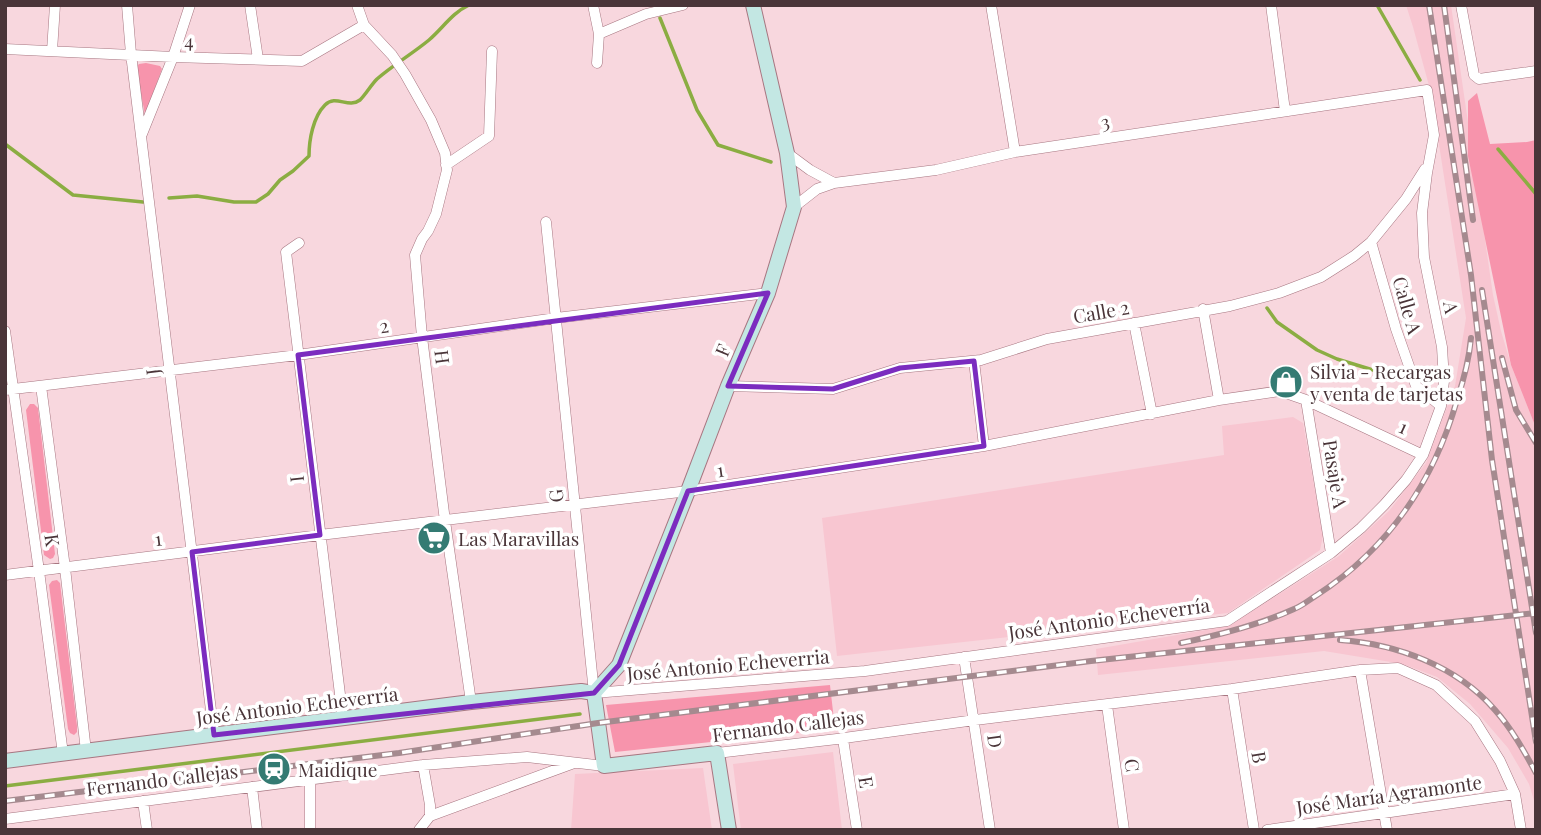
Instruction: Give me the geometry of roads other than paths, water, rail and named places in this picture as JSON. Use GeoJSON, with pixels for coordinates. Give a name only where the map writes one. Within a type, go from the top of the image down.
{"type":"FeatureCollection","features":[{"type":"Feature","properties":{"kind":"street"},"geometry":{"type":"LineString","coordinates":[[52,51],[55,5]]}},
{"type":"Feature","properties":{"kind":"street","name":"J"},"geometry":{"type":"LineString","coordinates":[[127,5],[214,735]]}},
{"type":"Feature","properties":{"kind":"street"},"geometry":{"type":"LineString","coordinates":[[141,138],[190,5]]}},
{"type":"Feature","properties":{"kind":"street"},"geometry":{"type":"LineString","coordinates":[[250,5],[258,59]]}},
{"type":"Feature","properties":{"kind":"street","name":"H"},"geometry":{"type":"LineString","coordinates":[[356,5],[363,25],[392,55],[405,74],[445,153],[447,170],[436,214],[415,255],[422,337],[471,702]]}},
{"type":"Feature","properties":{"kind":"street"},"geometry":{"type":"LineString","coordinates":[[593,5],[599,34],[597,63]]}},
{"type":"Feature","properties":{"kind":"street"},"geometry":{"type":"LineString","coordinates":[[599,34],[646,14],[683,5]]}},
{"type":"Feature","properties":{"kind":"street","name":"F"},"geometry":{"type":"LineString","coordinates":[[594,693],[619,665],[728,386],[768,293],[794,207],[787,153],[753,5]]}},
{"type":"Feature","properties":{"kind":"street"},"geometry":{"type":"LineString","coordinates":[[991,5],[1015,152]]}},
{"type":"Feature","properties":{"kind":"street"},"geometry":{"type":"LineString","coordinates":[[1270,5],[1285,111]]}},
{"type":"Feature","properties":{"kind":"street"},"geometry":{"type":"LineString","coordinates":[[1461,5],[1474,75],[1479,79],[1536,71]]}},
{"type":"Feature","properties":{"kind":"street","name":"4"},"geometry":{"type":"LineString","coordinates":[[5,49],[302,61],[363,25]]}},
{"type":"Feature","properties":{"kind":"street"},"geometry":{"type":"LineString","coordinates":[[446,165],[489,136],[492,51]]}},
{"type":"Feature","properties":{"kind":"street","name":"3"},"geometry":{"type":"LineString","coordinates":[[794,207],[817,189],[834,183],[936,170],[1015,152],[1427,90]]}},
{"type":"Feature","properties":{"kind":"street","name":"A"},"geometry":{"type":"LineString","coordinates":[[1423,455],[1441,406],[1444,381],[1442,347],[1424,257],[1422,213],[1434,135],[1427,90]]}},
{"type":"Feature","properties":{"kind":"street"},"geometry":{"type":"LineString","coordinates":[[787,153],[834,183]]}},
{"type":"Feature","properties":{"kind":"street","name":"Calle 2"},"geometry":{"type":"LineString","coordinates":[[728,386],[832,389],[900,368],[974,361],[1047,339],[1244,303],[1279,293],[1321,277],[1371,242],[1406,198],[1429,162]]}},
{"type":"Feature","properties":{"kind":"street","name":"G"},"geometry":{"type":"LineString","coordinates":[[546,222],[594,693],[604,766]]}},
{"type":"Feature","properties":{"kind":"street","name":"Calle A"},"geometry":{"type":"LineString","coordinates":[[1371,242],[1416,386],[1441,406]]}},
{"type":"Feature","properties":{"kind":"street","name":"I"},"geometry":{"type":"LineString","coordinates":[[299,243],[286,252],[342,719]]}},
{"type":"Feature","properties":{"kind":"street","name":"2"},"geometry":{"type":"LineString","coordinates":[[9,389],[298,355],[556,318],[768,293]]}},
{"type":"Feature","properties":{"kind":"street"},"geometry":{"type":"LineString","coordinates":[[1203,309],[1219,401]]}},
{"type":"Feature","properties":{"kind":"street"},"geometry":{"type":"LineString","coordinates":[[1134,323],[1152,414]]}},
{"type":"Feature","properties":{"kind":"street","name":"K"},"geometry":{"type":"LineString","coordinates":[[5,331],[9,389],[39,571],[62,754]]}},
{"type":"Feature","properties":{"kind":"street"},"geometry":{"type":"LineString","coordinates":[[974,361],[984,446]]}},
{"type":"Feature","properties":{"kind":"street","name":"K"},"geometry":{"type":"LineString","coordinates":[[41,386],[86,751]]}},
{"type":"Feature","properties":{"kind":"street","name":"1"},"geometry":{"type":"LineString","coordinates":[[5,575],[688,491],[984,446],[1280,390],[1423,455]]}},
{"type":"Feature","properties":{"kind":"street","name":"Pasaje A"},"geometry":{"type":"LineString","coordinates":[[1306,400],[1331,553]]}},
{"type":"Feature","properties":{"kind":"street","name":"José Antonio Echeverría"},"geometry":{"type":"LineString","coordinates":[[865,671],[1227,621],[1331,553],[1361,528],[1406,480],[1423,455]]}},
{"type":"Feature","properties":{"kind":"street","name":"D"},"geometry":{"type":"LineString","coordinates":[[964,657],[990,830]]}},
{"type":"Feature","properties":{"kind":"street","name":"Fernando Callejas"},"geometry":{"type":"LineString","coordinates":[[5,819],[423,765],[527,757],[604,766],[843,739],[1360,670],[1398,668],[1436,685],[1475,721],[1500,761],[1515,794],[1521,830]]}},
{"type":"Feature","properties":{"kind":"street"},"geometry":{"type":"LineString","coordinates":[[1360,670],[1387,830]]}},
{"type":"Feature","properties":{"kind":"street","name":"José Antonio Echeverria"},"geometry":{"type":"LineString","coordinates":[[594,693],[865,671]]}},
{"type":"Feature","properties":{"kind":"street","name":"B"},"geometry":{"type":"LineString","coordinates":[[1232,689],[1254,830]]}},
{"type":"Feature","properties":{"kind":"street","name":"José Antonio Echeverría"},"geometry":{"type":"LineString","coordinates":[[5,761],[471,702],[581,691],[594,693]]}},
{"type":"Feature","properties":{"kind":"street","name":"C"},"geometry":{"type":"LineString","coordinates":[[1107,705],[1124,830]]}},
{"type":"Feature","properties":{"kind":"street","name":"E"},"geometry":{"type":"LineString","coordinates":[[843,739],[857,830]]}},
{"type":"Feature","properties":{"kind":"street"},"geometry":{"type":"LineString","coordinates":[[717,753],[729,830]]}},
{"type":"Feature","properties":{"kind":"street"},"geometry":{"type":"LineString","coordinates":[[419,830],[430,816],[579,762]]}},
{"type":"Feature","properties":{"kind":"street"},"geometry":{"type":"LineString","coordinates":[[423,765],[430,816]]}},
{"type":"Feature","properties":{"kind":"street"},"geometry":{"type":"LineString","coordinates":[[310,779],[310,830]]}},
{"type":"Feature","properties":{"kind":"street"},"geometry":{"type":"LineString","coordinates":[[252,786],[257,830]]}},
{"type":"Feature","properties":{"kind":"street","name":"José María Agramonte"},"geometry":{"type":"LineString","coordinates":[[1267,830],[1515,794]]}},
{"type":"Feature","properties":{"kind":"street"},"geometry":{"type":"LineString","coordinates":[[143,801],[147,830]]}},
{"type":"Feature","properties":{"kind":"waterway"},"geometry":{"type":"LineString","coordinates":[[169,198],[197,196],[234,202],[256,202],[309,156],[312,129],[325,105],[333,101],[351,103],[360,100],[377,79],[429,40],[453,16],[469,5]]}},
{"type":"Feature","properties":{"kind":"waterway"},"geometry":{"type":"LineString","coordinates":[[1377,5],[1420,80]]}},
{"type":"Feature","properties":{"kind":"waterway"},"geometry":{"type":"LineString","coordinates":[[660,18],[697,110],[718,145],[771,162]]}},
{"type":"Feature","properties":{"kind":"waterway"},"geometry":{"type":"LineString","coordinates":[[5,144],[73,195],[143,202]]}},
{"type":"Feature","properties":{"kind":"waterway"},"geometry":{"type":"LineString","coordinates":[[1498,149],[1536,194]]}},
{"type":"Feature","properties":{"kind":"waterway"},"geometry":{"type":"LineString","coordinates":[[1267,308],[1277,322],[1317,350],[1373,370]]}},
{"type":"Feature","properties":{"kind":"waterway"},"geometry":{"type":"LineString","coordinates":[[5,786],[580,714]]}},
{"type":"Feature","properties":{"kind":"railway"},"geometry":{"type":"LineString","coordinates":[[1429,5],[1471,275],[1492,460],[1536,742]]}},
{"type":"Feature","properties":{"kind":"railway"},"geometry":{"type":"LineString","coordinates":[[1444,5],[1473,220]]}},
{"type":"Feature","properties":{"kind":"railway"},"geometry":{"type":"LineString","coordinates":[[1482,290],[1536,633]]}},
{"type":"Feature","properties":{"kind":"railway"},"geometry":{"type":"LineString","coordinates":[[1181,643],[1253,625],[1297,608],[1366,557],[1405,511],[1435,458],[1462,385],[1471,338]]}},
{"type":"Feature","properties":{"kind":"railway"},"geometry":{"type":"LineString","coordinates":[[1502,358],[1516,410],[1536,443]]}},
{"type":"Feature","properties":{"kind":"railway"},"geometry":{"type":"LineString","coordinates":[[5,801],[399,753],[598,723],[1091,661],[1536,613]]}},
{"type":"Feature","properties":{"kind":"railway"},"geometry":{"type":"LineString","coordinates":[[1340,640],[1404,652],[1463,681],[1501,717],[1536,773]]}},
{"type":"Feature","properties":{"kind":"place","name":"Silvia - Recargas y venta de tarjetas"},"geometry":{"type":"Point","coordinates":[1286,382]}},
{"type":"Feature","properties":{"kind":"place","name":"Las Maravillas"},"geometry":{"type":"Point","coordinates":[434,538]}},
{"type":"Feature","properties":{"kind":"place","name":"Maidique"},"geometry":{"type":"Point","coordinates":[274,769]}}]}
